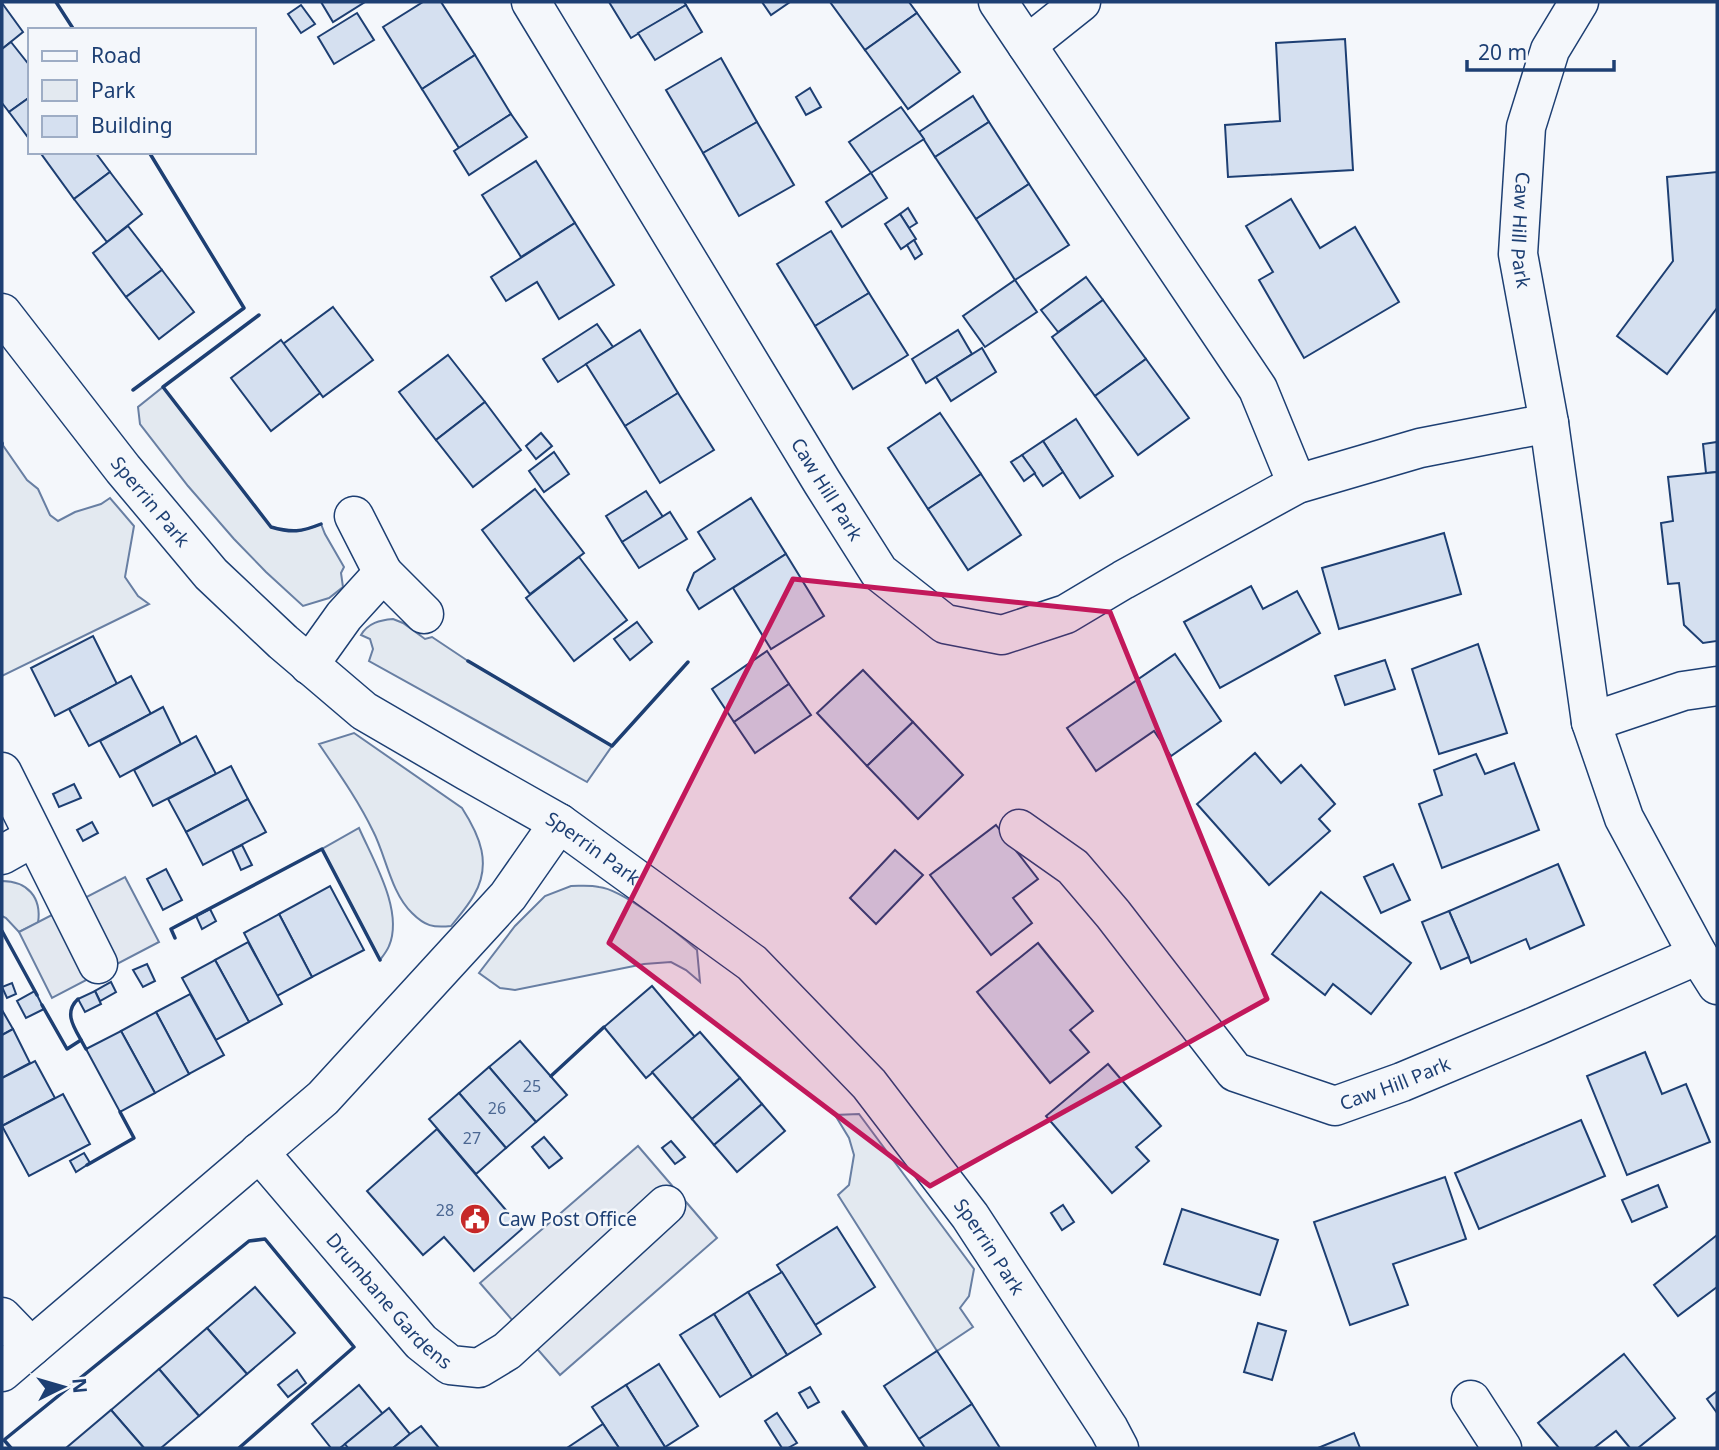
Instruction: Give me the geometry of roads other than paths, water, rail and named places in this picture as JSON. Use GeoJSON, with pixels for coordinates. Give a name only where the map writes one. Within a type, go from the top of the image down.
{"type":"FeatureCollection","features":[{"type":"Feature","properties":{"kind":"street","name":"Caw Hill Park"},"geometry":{"type":"LineString","coordinates":[[531,2],[879,572],[945,624],[1002,635],[1066,614],[1297,484],[1420,448],[1549,423]]}},
{"type":"Feature","properties":{"kind":"street"},"geometry":{"type":"LineString","coordinates":[[998,2],[1258,389],[1297,484]]}},
{"type":"Feature","properties":{"kind":"street"},"geometry":{"type":"LineString","coordinates":[[1027,46],[1081,2]]}},
{"type":"Feature","properties":{"kind":"street","name":"Caw Hill Park"},"geometry":{"type":"LineString","coordinates":[[1018,830],[1073,867],[1113,914],[1235,1072],[1335,1106],[1452,1061],[1708,970],[1624,818],[1591,722],[1549,423],[1518,254],[1526,127],[1550,50],[1579,2]]}},
{"type":"Feature","properties":{"kind":"street","name":"Sperrin Park"},"geometry":{"type":"LineString","coordinates":[[2,313],[123,469],[211,574],[283,642],[364,710],[559,823],[752,963],[869,1084],[970,1216],[1119,1448]]}},
{"type":"Feature","properties":{"kind":"street"},"geometry":{"type":"LineString","coordinates":[[354,516],[383,573],[424,614]]}},
{"type":"Feature","properties":{"kind":"street"},"geometry":{"type":"LineString","coordinates":[[309,664],[344,616],[383,573]]}},
{"type":"Feature","properties":{"kind":"street"},"geometry":{"type":"LineString","coordinates":[[1591,722],[1683,691],[1717,686]]}},
{"type":"Feature","properties":{"kind":"street"},"geometry":{"type":"LineString","coordinates":[[2,772],[18,846],[98,964]]}},
{"type":"Feature","properties":{"kind":"street"},"geometry":{"type":"LineString","coordinates":[[2,1372],[323,1098],[508,896],[559,823]]}},
{"type":"Feature","properties":{"kind":"street","name":"Drumbane Gardens"},"geometry":{"type":"LineString","coordinates":[[259,1152],[421,1342],[450,1365],[479,1368],[508,1351],[666,1205]]}},
{"type":"Feature","properties":{"kind":"street"},"geometry":{"type":"LineString","coordinates":[[2,1317],[31,1347]]}},
{"type":"Feature","properties":{"kind":"street"},"geometry":{"type":"LineString","coordinates":[[1471,1400],[1502,1448]]}},
{"type":"Feature","properties":{"kind":"place","name":"Caw Post Office"},"geometry":{"type":"Point","coordinates":[475,1219]}}]}
